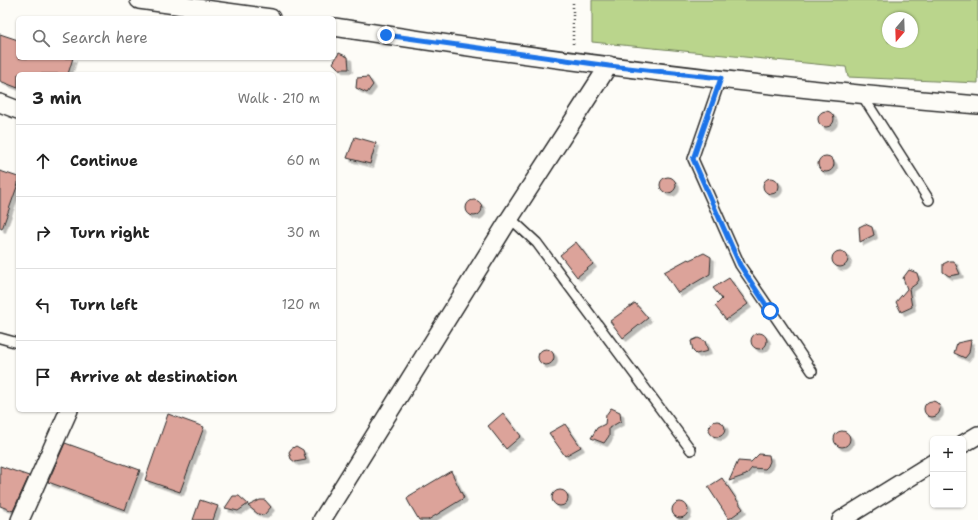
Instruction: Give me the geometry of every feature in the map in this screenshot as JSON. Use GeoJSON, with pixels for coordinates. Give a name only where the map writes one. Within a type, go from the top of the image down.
{"type":"FeatureCollection","features":[{"type":"Feature","properties":{"kind":"street"},"geometry":{"type":"LineString","coordinates":[[139,0],[256,16]]}},
{"type":"Feature","properties":{"kind":"street"},"geometry":{"type":"LineString","coordinates":[[336,28],[609,66],[862,94],[978,105]]}},
{"type":"Feature","properties":{"kind":"street"},"geometry":{"type":"LineString","coordinates":[[322,520],[510,218],[609,66]]}},
{"type":"Feature","properties":{"kind":"street"},"geometry":{"type":"LineString","coordinates":[[0,103],[16,109]]}},
{"type":"Feature","properties":{"kind":"street"},"geometry":{"type":"LineString","coordinates":[[20,520],[68,412]]}},
{"type":"Feature","properties":{"kind":"street"},"geometry":{"type":"LineString","coordinates":[[966,442],[978,435]]}},
{"type":"Feature","properties":{"kind":"street"},"geometry":{"type":"LineString","coordinates":[[841,520],[930,465]]}},
{"type":"Feature","properties":{"kind":"lane"},"geometry":{"type":"LineString","coordinates":[[721,78],[693,159],[740,265],[812,371]]}},
{"type":"Feature","properties":{"kind":"lane"},"geometry":{"type":"LineString","coordinates":[[862,94],[929,200]]}},
{"type":"Feature","properties":{"kind":"lane"},"geometry":{"type":"LineString","coordinates":[[510,218],[537,243],[692,450]]}},
{"type":"Feature","properties":{"kind":"lane"},"geometry":{"type":"LineString","coordinates":[[0,338],[16,342]]}},
{"type":"Feature","properties":{"kind":"path"},"geometry":{"type":"LineString","coordinates":[[573,0],[573,61]]}},
{"type":"Feature","properties":{"kind":"green space"},"geometry":{"type":"Polygon","coordinates":[[[592,0],[978,0],[978,83],[848,77],[846,67],[592,42],[592,0]]]}},
{"type":"Feature","properties":{"kind":"building"},"geometry":{"type":"Polygon","coordinates":[[[0,34],[16,39],[16,60],[72,60],[69,72],[16,72],[16,87],[0,81],[0,34]]]}},
{"type":"Feature","properties":{"kind":"building"},"geometry":{"type":"Polygon","coordinates":[[[339,53],[348,57],[349,69],[339,69],[333,63],[339,53]]]}},
{"type":"Feature","properties":{"kind":"building"},"geometry":{"type":"Polygon","coordinates":[[[368,77],[373,85],[367,93],[356,88],[357,78],[368,77]]]}},
{"type":"Feature","properties":{"kind":"building"},"geometry":{"type":"Polygon","coordinates":[[[826,111],[833,116],[834,119],[829,126],[826,127],[819,122],[818,119],[823,112],[826,111]]]}},
{"type":"Feature","properties":{"kind":"building"},"geometry":{"type":"Polygon","coordinates":[[[355,137],[376,143],[370,164],[347,158],[355,137]]]}},
{"type":"Feature","properties":{"kind":"building"},"geometry":{"type":"Polygon","coordinates":[[[826,156],[832,158],[834,164],[832,170],[826,172],[820,170],[818,164],[820,158],[826,156]]]}},
{"type":"Feature","properties":{"kind":"building"},"geometry":{"type":"Polygon","coordinates":[[[0,171],[16,176],[16,190],[2,229],[0,228],[0,171]]]}},
{"type":"Feature","properties":{"kind":"building"},"geometry":{"type":"Polygon","coordinates":[[[668,177],[674,179],[676,185],[674,191],[668,193],[662,191],[660,185],[662,179],[668,177]]]}},
{"type":"Feature","properties":{"kind":"building"},"geometry":{"type":"Polygon","coordinates":[[[771,178],[778,183],[779,186],[774,193],[771,194],[764,189],[763,186],[768,179],[771,178]]]}},
{"type":"Feature","properties":{"kind":"building"},"geometry":{"type":"Polygon","coordinates":[[[474,200],[480,202],[482,208],[480,214],[474,216],[468,214],[466,208],[468,202],[474,200]]]}},
{"type":"Feature","properties":{"kind":"building"},"geometry":{"type":"Polygon","coordinates":[[[865,224],[872,227],[874,235],[860,242],[859,227],[865,224]]]}},
{"type":"Feature","properties":{"kind":"building"},"geometry":{"type":"Polygon","coordinates":[[[576,242],[593,264],[577,277],[560,255],[576,242]]]}},
{"type":"Feature","properties":{"kind":"building"},"geometry":{"type":"Polygon","coordinates":[[[840,251],[847,256],[848,259],[843,266],[840,267],[833,262],[832,259],[837,252],[840,251]]]}},
{"type":"Feature","properties":{"kind":"building"},"geometry":{"type":"Polygon","coordinates":[[[704,253],[711,257],[710,274],[678,293],[664,272],[688,259],[689,260],[704,253]]]}},
{"type":"Feature","properties":{"kind":"building"},"geometry":{"type":"Polygon","coordinates":[[[949,261],[954,261],[960,274],[949,276],[943,272],[943,264],[949,261]]]}},
{"type":"Feature","properties":{"kind":"building"},"geometry":{"type":"Polygon","coordinates":[[[909,270],[917,273],[919,280],[909,289],[912,307],[901,312],[896,302],[907,289],[903,278],[909,270]]]}},
{"type":"Feature","properties":{"kind":"building"},"geometry":{"type":"Polygon","coordinates":[[[729,278],[748,304],[726,320],[715,306],[722,299],[713,288],[729,278]]]}},
{"type":"Feature","properties":{"kind":"building"},"geometry":{"type":"Polygon","coordinates":[[[635,303],[648,318],[623,338],[610,321],[635,303]]]}},
{"type":"Feature","properties":{"kind":"building"},"geometry":{"type":"Polygon","coordinates":[[[759,333],[765,335],[767,341],[765,347],[759,349],[753,347],[751,341],[753,335],[759,333]]]}},
{"type":"Feature","properties":{"kind":"building"},"geometry":{"type":"Polygon","coordinates":[[[698,338],[705,341],[708,351],[696,354],[693,351],[691,341],[698,338]]]}},
{"type":"Feature","properties":{"kind":"building"},"geometry":{"type":"Polygon","coordinates":[[[971,340],[969,353],[965,358],[954,353],[957,343],[971,340]]]}},
{"type":"Feature","properties":{"kind":"building"},"geometry":{"type":"Polygon","coordinates":[[[546,349],[553,354],[554,357],[549,364],[546,365],[539,360],[538,357],[543,350],[546,349]]]}},
{"type":"Feature","properties":{"kind":"building"},"geometry":{"type":"Polygon","coordinates":[[[932,401],[939,406],[940,409],[935,416],[932,417],[925,412],[924,409],[929,402],[932,401]]]}},
{"type":"Feature","properties":{"kind":"building"},"geometry":{"type":"Polygon","coordinates":[[[611,408],[620,412],[621,421],[609,428],[609,436],[604,443],[591,438],[597,428],[605,424],[606,415],[611,408]]]}},
{"type":"Feature","properties":{"kind":"building"},"geometry":{"type":"Polygon","coordinates":[[[503,413],[521,436],[506,449],[488,426],[503,413]]]}},
{"type":"Feature","properties":{"kind":"building"},"geometry":{"type":"Polygon","coordinates":[[[168,414],[204,427],[180,492],[145,480],[168,414]]]}},
{"type":"Feature","properties":{"kind":"building"},"geometry":{"type":"Polygon","coordinates":[[[717,421],[724,426],[725,429],[720,436],[717,437],[710,432],[709,429],[714,422],[717,421]]]}},
{"type":"Feature","properties":{"kind":"building"},"geometry":{"type":"Polygon","coordinates":[[[565,424],[581,447],[565,456],[549,433],[565,424]]]}},
{"type":"Feature","properties":{"kind":"building"},"geometry":{"type":"Polygon","coordinates":[[[842,431],[849,436],[850,439],[845,446],[842,447],[835,442],[834,439],[839,432],[842,431]]]}},
{"type":"Feature","properties":{"kind":"building"},"geometry":{"type":"Polygon","coordinates":[[[65,443],[140,470],[125,510],[48,482],[65,443]]]}},
{"type":"Feature","properties":{"kind":"building"},"geometry":{"type":"Polygon","coordinates":[[[296,446],[303,450],[306,460],[295,462],[291,459],[289,452],[296,446]]]}},
{"type":"Feature","properties":{"kind":"building"},"geometry":{"type":"Polygon","coordinates":[[[759,454],[769,455],[770,461],[765,469],[752,468],[746,475],[729,481],[738,461],[751,462],[759,454]]]}},
{"type":"Feature","properties":{"kind":"building"},"geometry":{"type":"Polygon","coordinates":[[[0,466],[29,476],[13,511],[0,506],[0,466]]]}},
{"type":"Feature","properties":{"kind":"building"},"geometry":{"type":"Polygon","coordinates":[[[451,471],[464,498],[428,520],[419,520],[407,499],[409,496],[451,471]]]}},
{"type":"Feature","properties":{"kind":"building"},"geometry":{"type":"Polygon","coordinates":[[[722,478],[743,509],[729,519],[708,487],[722,478]]]}},
{"type":"Feature","properties":{"kind":"building"},"geometry":{"type":"Polygon","coordinates":[[[560,490],[567,495],[568,498],[563,505],[560,506],[553,501],[552,498],[557,491],[560,490]]]}},
{"type":"Feature","properties":{"kind":"building"},"geometry":{"type":"Polygon","coordinates":[[[233,496],[239,496],[248,504],[238,511],[225,508],[233,496]]]}},
{"type":"Feature","properties":{"kind":"building"},"geometry":{"type":"Polygon","coordinates":[[[200,500],[218,506],[213,520],[193,520],[200,500]]]}},
{"type":"Feature","properties":{"kind":"building"},"geometry":{"type":"Polygon","coordinates":[[[260,500],[265,500],[271,507],[264,515],[258,514],[248,506],[260,500]]]}},
{"type":"Feature","properties":{"kind":"building"},"geometry":{"type":"Polygon","coordinates":[[[680,502],[687,507],[688,510],[683,517],[680,518],[673,513],[672,510],[677,503],[680,502]]]}},
{"type":"Feature","properties":{"kind":"route"},"geometry":{"type":"LineString","coordinates":[[386,35],[609,66],[721,78],[693,159],[740,265],[770,311]]}}]}
